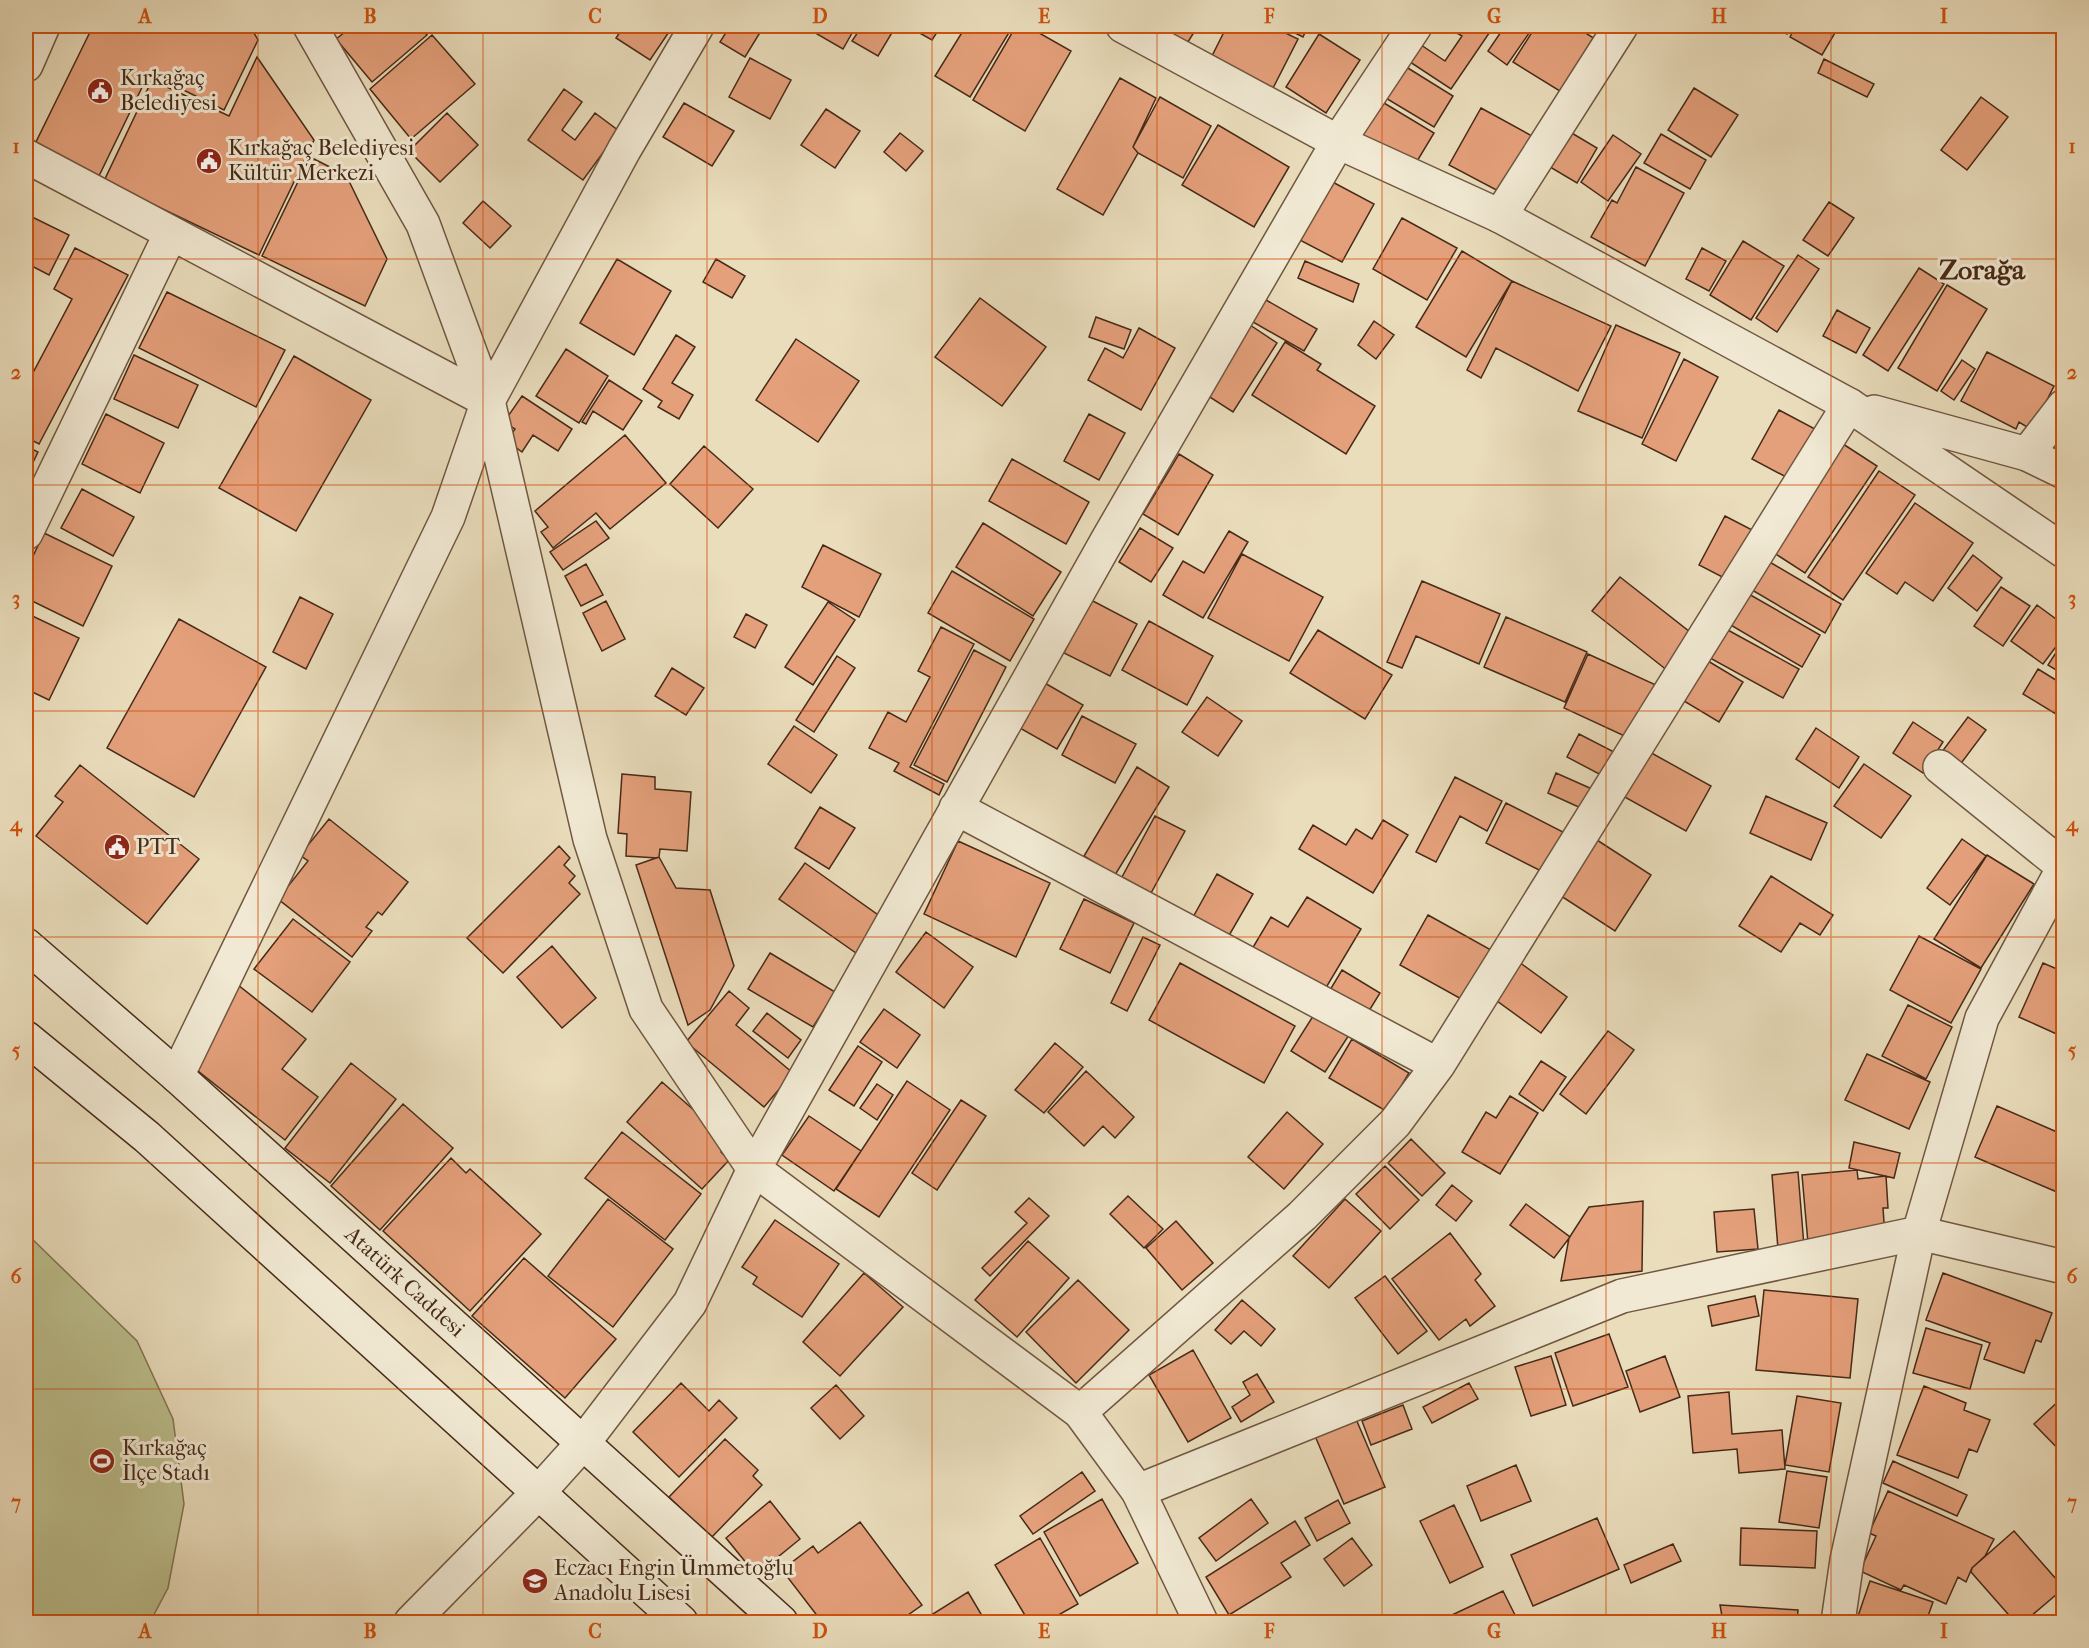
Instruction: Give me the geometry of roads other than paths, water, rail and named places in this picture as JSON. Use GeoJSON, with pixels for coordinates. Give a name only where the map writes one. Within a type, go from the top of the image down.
{"type":"FeatureCollection","features":[{"type":"Feature","properties":{"kind":"street"},"geometry":{"type":"LineString","coordinates":[[26,65],[43,26]]}},
{"type":"Feature","properties":{"kind":"street"},"geometry":{"type":"LineString","coordinates":[[310,26],[423,224],[488,401],[590,839],[646,1009],[754,1169],[1080,1412],[1138,1491],[1201,1623]]}},
{"type":"Feature","properties":{"kind":"street"},"geometry":{"type":"LineString","coordinates":[[177,1076],[448,518],[488,401],[624,150],[697,26]]}},
{"type":"Feature","properties":{"kind":"street"},"geometry":{"type":"LineString","coordinates":[[1123,26],[1338,142],[1500,216],[1849,405],[2064,550]]}},
{"type":"Feature","properties":{"kind":"street"},"geometry":{"type":"LineString","coordinates":[[411,1623],[583,1443],[690,1303],[754,1169],[1108,539],[1338,142],[1415,26]]}},
{"type":"Feature","properties":{"kind":"street"},"geometry":{"type":"LineString","coordinates":[[1500,216],[1621,26]]}},
{"type":"Feature","properties":{"kind":"street"},"geometry":{"type":"LineString","coordinates":[[26,156],[488,401]]}},
{"type":"Feature","properties":{"kind":"street"},"geometry":{"type":"LineString","coordinates":[[26,533],[171,233]]}},
{"type":"Feature","properties":{"kind":"street"},"geometry":{"type":"LineString","coordinates":[[1849,405],[2027,454],[2064,472]]}},
{"type":"Feature","properties":{"kind":"street"},"geometry":{"type":"LineString","coordinates":[[1080,1412],[1302,1216],[1395,1123],[1438,1065],[1849,405]]}},
{"type":"Feature","properties":{"kind":"street"},"geometry":{"type":"LineString","coordinates":[[2027,454],[2064,406]]}},
{"type":"Feature","properties":{"kind":"street"},"geometry":{"type":"LineString","coordinates":[[1838,1623],[1847,1560],[1919,1233],[1982,1018],[2064,867],[1940,767]]}},
{"type":"Feature","properties":{"kind":"street"},"geometry":{"type":"LineString","coordinates":[[956,808],[1438,1065]]}},
{"type":"Feature","properties":{"kind":"street","name":"Atatürk Caddesi"},"geometry":{"type":"LineString","coordinates":[[26,945],[177,1076],[781,1623]]}},
{"type":"Feature","properties":{"kind":"street"},"geometry":{"type":"LineString","coordinates":[[26,1038],[147,1137],[681,1623]]}},
{"type":"Feature","properties":{"kind":"street"},"geometry":{"type":"LineString","coordinates":[[1138,1491],[1622,1296],[1919,1233],[2064,1268]]}},
{"type":"Feature","properties":{"kind":"place","name":"Kırkağaç Belediyesi"},"geometry":{"type":"Point","coordinates":[100,91]}},
{"type":"Feature","properties":{"kind":"place","name":"Kırkağaç Belediyesi Kültür Merkezi"},"geometry":{"type":"Point","coordinates":[209,161]}},
{"type":"Feature","properties":{"kind":"place","name":"PTT"},"geometry":{"type":"Point","coordinates":[117,847]}},
{"type":"Feature","properties":{"kind":"place","name":"Kırkağaç İlçe Stadı"},"geometry":{"type":"Point","coordinates":[102,1461]}},
{"type":"Feature","properties":{"kind":"place","name":"Eczacı Engin Ümmetoğlu Anadolu Lisesi"},"geometry":{"type":"Point","coordinates":[535,1581]}},
{"type":"Feature","properties":{"kind":"district","name":"Zorağa"},"geometry":{"type":"Point","coordinates":[1982,269]}}]}
